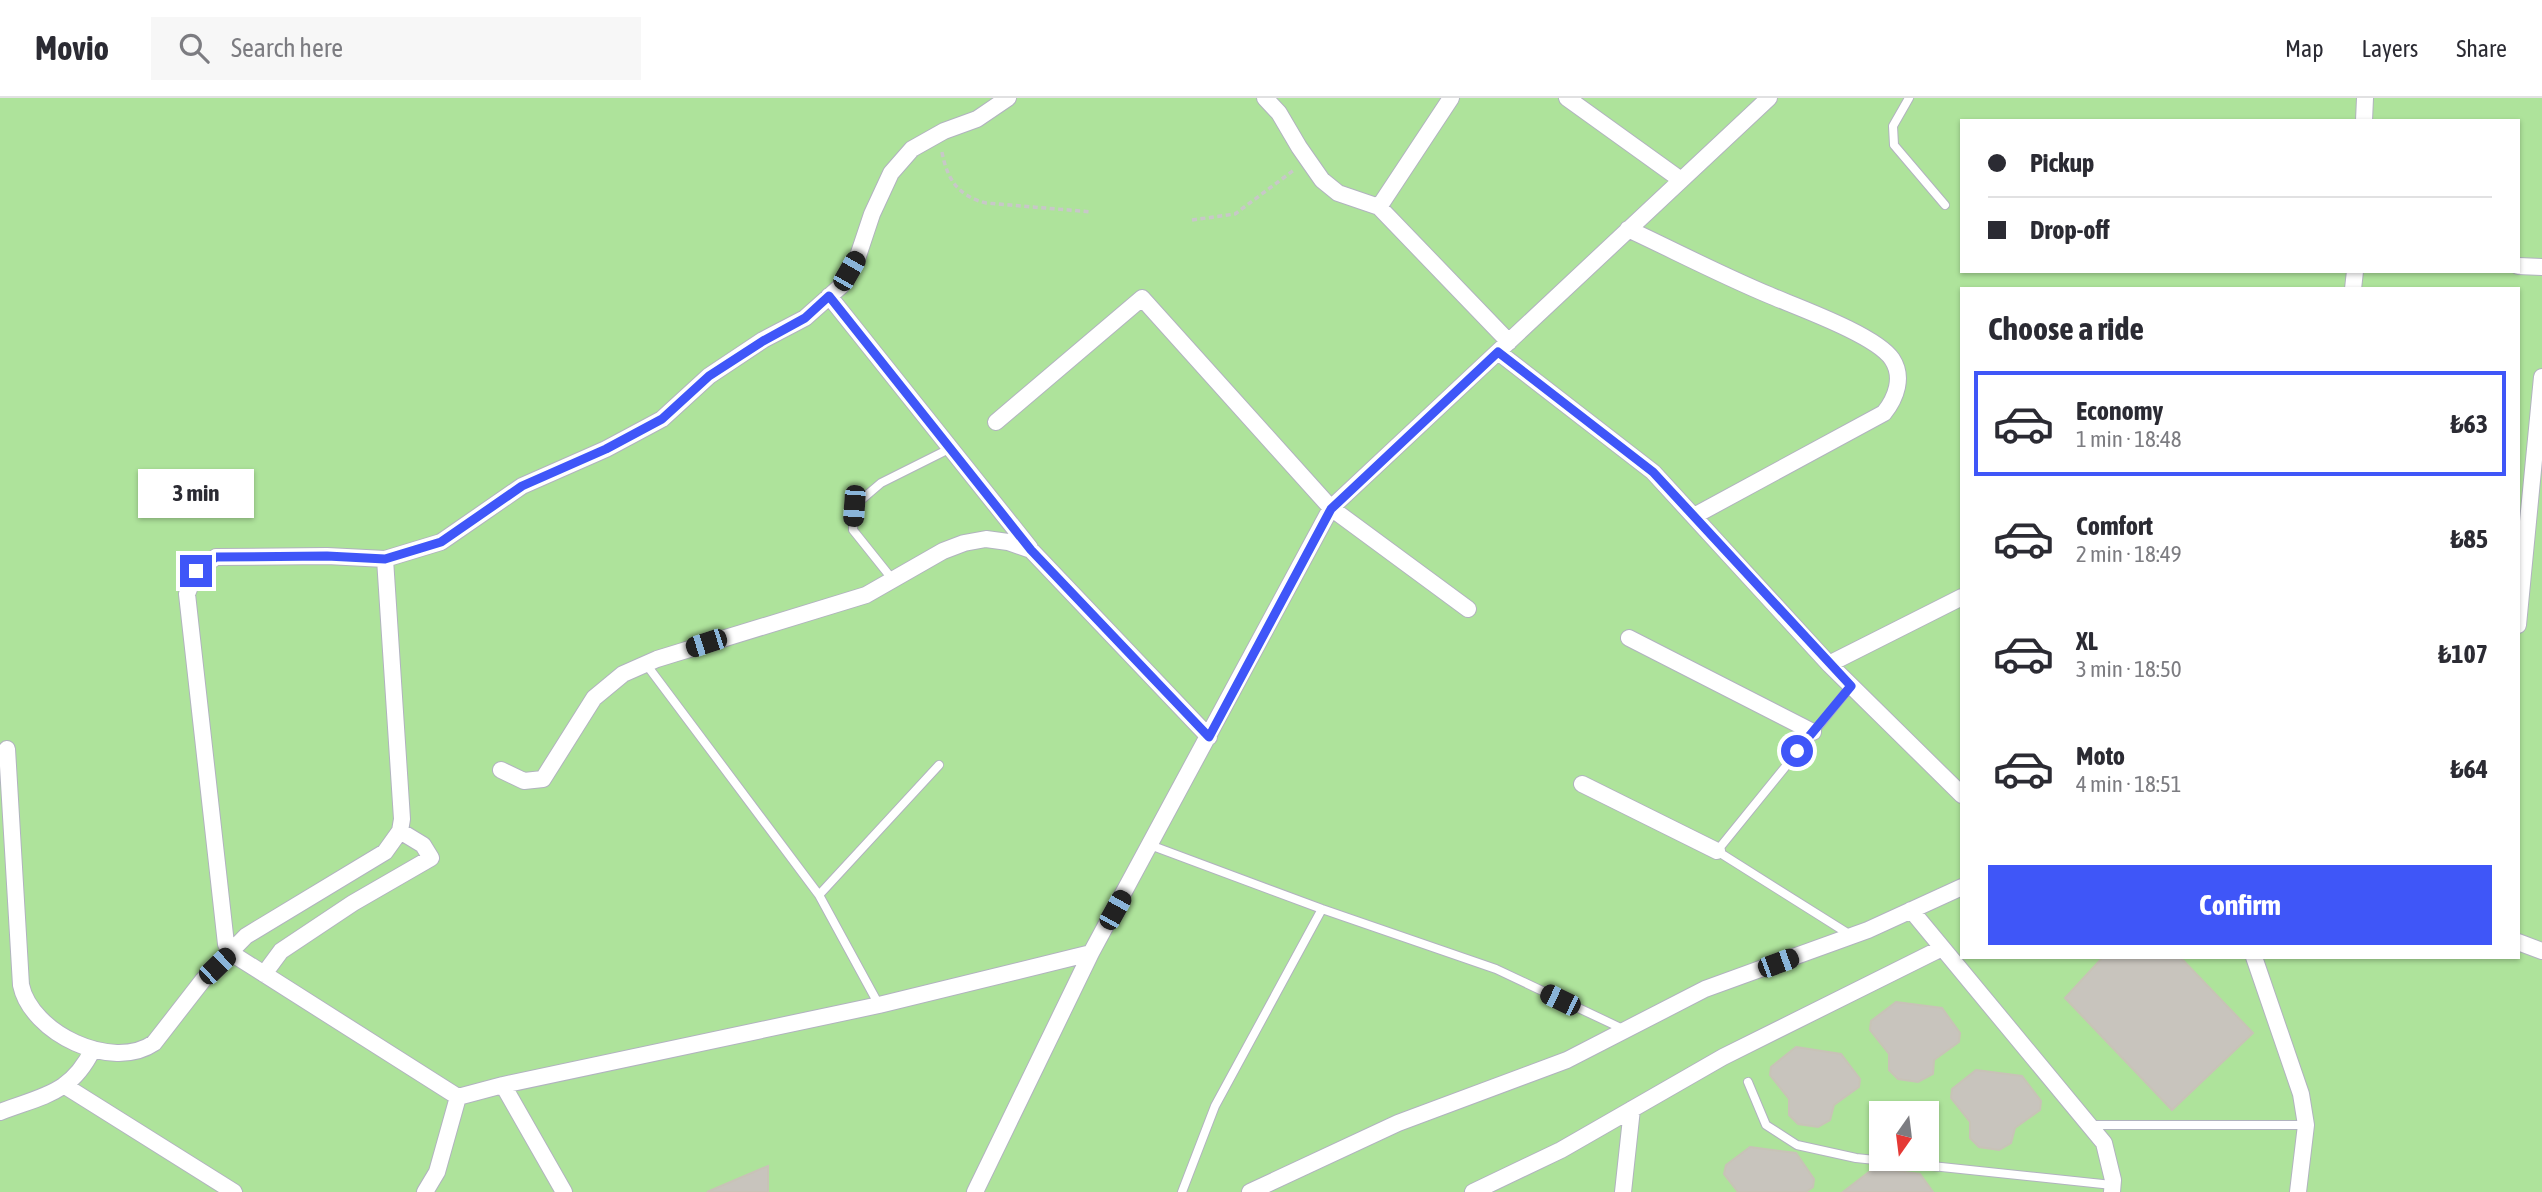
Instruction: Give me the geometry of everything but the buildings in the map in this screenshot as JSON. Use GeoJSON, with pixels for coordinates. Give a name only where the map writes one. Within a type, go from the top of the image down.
{"type":"FeatureCollection","features":[{"type":"Feature","properties":{"kind":"street"},"geometry":{"type":"LineString","coordinates":[[1007,98],[977,119],[944,131],[912,149],[891,173],[872,214],[858,256],[841,286],[805,318],[709,376],[662,419],[606,449],[522,486],[441,542],[385,559],[327,556],[216,557],[196,571],[187,594],[226,944],[231,953],[457,1097],[879,1005],[1091,953]]}},
{"type":"Feature","properties":{"kind":"street"},"geometry":{"type":"LineString","coordinates":[[1265,98],[1279,113],[1322,180],[1338,193],[1379,207],[1503,347],[1653,472],[1829,664],[1960,790]]}},
{"type":"Feature","properties":{"kind":"street"},"geometry":{"type":"LineString","coordinates":[[1379,207],[1451,98]]}},
{"type":"Feature","properties":{"kind":"street"},"geometry":{"type":"LineString","coordinates":[[1567,98],[1681,180]]}},
{"type":"Feature","properties":{"kind":"street"},"geometry":{"type":"LineString","coordinates":[[975,1192],[1091,953],[1331,509],[1769,98]]}},
{"type":"Feature","properties":{"kind":"street"},"geometry":{"type":"LineString","coordinates":[[2364,119],[2365,98]]}},
{"type":"Feature","properties":{"kind":"street"},"geometry":{"type":"LineString","coordinates":[[1628,229],[1768,295],[1830,319],[1887,352],[1897,370],[1896,393],[1884,413],[1694,516]]}},
{"type":"Feature","properties":{"kind":"street"},"geometry":{"type":"LineString","coordinates":[[2520,266],[2542,267]]}},
{"type":"Feature","properties":{"kind":"street"},"geometry":{"type":"LineString","coordinates":[[829,296],[1031,550],[1209,737]]}},
{"type":"Feature","properties":{"kind":"street"},"geometry":{"type":"LineString","coordinates":[[996,422],[1142,298],[1331,509],[1468,609]]}},
{"type":"Feature","properties":{"kind":"street"},"geometry":{"type":"LineString","coordinates":[[2520,584],[2542,377]]}},
{"type":"Feature","properties":{"kind":"street"},"geometry":{"type":"LineString","coordinates":[[501,770],[524,781],[543,779],[594,698],[623,674],[646,664],[779,620],[866,595],[943,551],[964,543],[986,540],[1008,542],[1031,550]]}},
{"type":"Feature","properties":{"kind":"street"},"geometry":{"type":"LineString","coordinates":[[7,749],[23,996],[27,1006],[46,1025],[93,1049],[128,1054],[154,1043],[203,979],[246,936],[385,852],[400,831],[402,819],[385,559]]}},
{"type":"Feature","properties":{"kind":"street"},"geometry":{"type":"LineString","coordinates":[[1829,664],[1960,598]]}},
{"type":"Feature","properties":{"kind":"street"},"geometry":{"type":"LineString","coordinates":[[1629,638],[1813,732]]}},
{"type":"Feature","properties":{"kind":"street"},"geometry":{"type":"LineString","coordinates":[[1582,784],[1717,851]]}},
{"type":"Feature","properties":{"kind":"street"},"geometry":{"type":"LineString","coordinates":[[264,974],[281,951],[353,902],[431,858],[423,845],[400,831]]}},
{"type":"Feature","properties":{"kind":"street"},"geometry":{"type":"LineString","coordinates":[[1250,1192],[1398,1123],[1567,1060],[1705,989],[1852,936],[1960,888]]}},
{"type":"Feature","properties":{"kind":"street"},"geometry":{"type":"LineString","coordinates":[[1911,910],[2104,1143],[2112,1189]]}},
{"type":"Feature","properties":{"kind":"street"},"geometry":{"type":"LineString","coordinates":[[2520,943],[2542,951]]}},
{"type":"Feature","properties":{"kind":"street"},"geometry":{"type":"LineString","coordinates":[[1473,1192],[1561,1150],[1723,1058],[1942,948]]}},
{"type":"Feature","properties":{"kind":"street"},"geometry":{"type":"LineString","coordinates":[[2255,959],[2298,1084],[2306,1125],[2298,1192]]}},
{"type":"Feature","properties":{"kind":"street"},"geometry":{"type":"LineString","coordinates":[[0,1112],[65,1086],[81,1072],[93,1049]]}},
{"type":"Feature","properties":{"kind":"street"},"geometry":{"type":"LineString","coordinates":[[503,1085],[564,1192]]}},
{"type":"Feature","properties":{"kind":"street"},"geometry":{"type":"LineString","coordinates":[[65,1086],[234,1192]]}},
{"type":"Feature","properties":{"kind":"street"},"geometry":{"type":"LineString","coordinates":[[425,1192],[437,1172],[457,1097]]}},
{"type":"Feature","properties":{"kind":"street"},"geometry":{"type":"LineString","coordinates":[[1623,1192],[1632,1109]]}},
{"type":"Feature","properties":{"kind":"lane"},"geometry":{"type":"LineString","coordinates":[[1909,98],[1894,126],[1894,145],[1945,205]]}},
{"type":"Feature","properties":{"kind":"lane"},"geometry":{"type":"LineString","coordinates":[[893,580],[853,530],[854,506],[881,483],[949,449]]}},
{"type":"Feature","properties":{"kind":"lane"},"geometry":{"type":"LineString","coordinates":[[646,664],[819,895],[879,1005]]}},
{"type":"Feature","properties":{"kind":"lane"},"geometry":{"type":"LineString","coordinates":[[1851,686],[1717,851],[1852,936]]}},
{"type":"Feature","properties":{"kind":"lane"},"geometry":{"type":"LineString","coordinates":[[819,895],[939,765]]}},
{"type":"Feature","properties":{"kind":"lane"},"geometry":{"type":"LineString","coordinates":[[1150,845],[1322,909],[1496,969],[1625,1030]]}},
{"type":"Feature","properties":{"kind":"lane"},"geometry":{"type":"LineString","coordinates":[[1182,1192],[1214,1106],[1322,909]]}},
{"type":"Feature","properties":{"kind":"lane"},"geometry":{"type":"LineString","coordinates":[[1748,1082],[1766,1125],[1797,1146],[1856,1157],[2112,1189]]}},
{"type":"Feature","properties":{"kind":"lane"},"geometry":{"type":"LineString","coordinates":[[2089,1125],[2306,1125]]}},
{"type":"Feature","properties":{"kind":"path"},"geometry":{"type":"LineString","coordinates":[[944,131],[942,149],[945,167],[952,183],[973,200],[1092,212]]}},
{"type":"Feature","properties":{"kind":"path"},"geometry":{"type":"LineString","coordinates":[[1192,220],[1235,214],[1307,159]]}},
{"type":"Feature","properties":{"kind":"green space"},"geometry":{"type":"Polygon","coordinates":[[[0,98],[2542,98],[2542,1192],[0,1192],[0,98]]]}},
{"type":"Feature","properties":{"kind":"route"},"geometry":{"type":"LineString","coordinates":[[196,571],[216,557],[327,556],[385,559],[441,542],[522,486],[606,449],[662,419],[709,376],[805,318],[829,296],[1031,550],[1209,737],[1331,509],[1498,352],[1653,472],[1851,686],[1797,751]]}}]}
